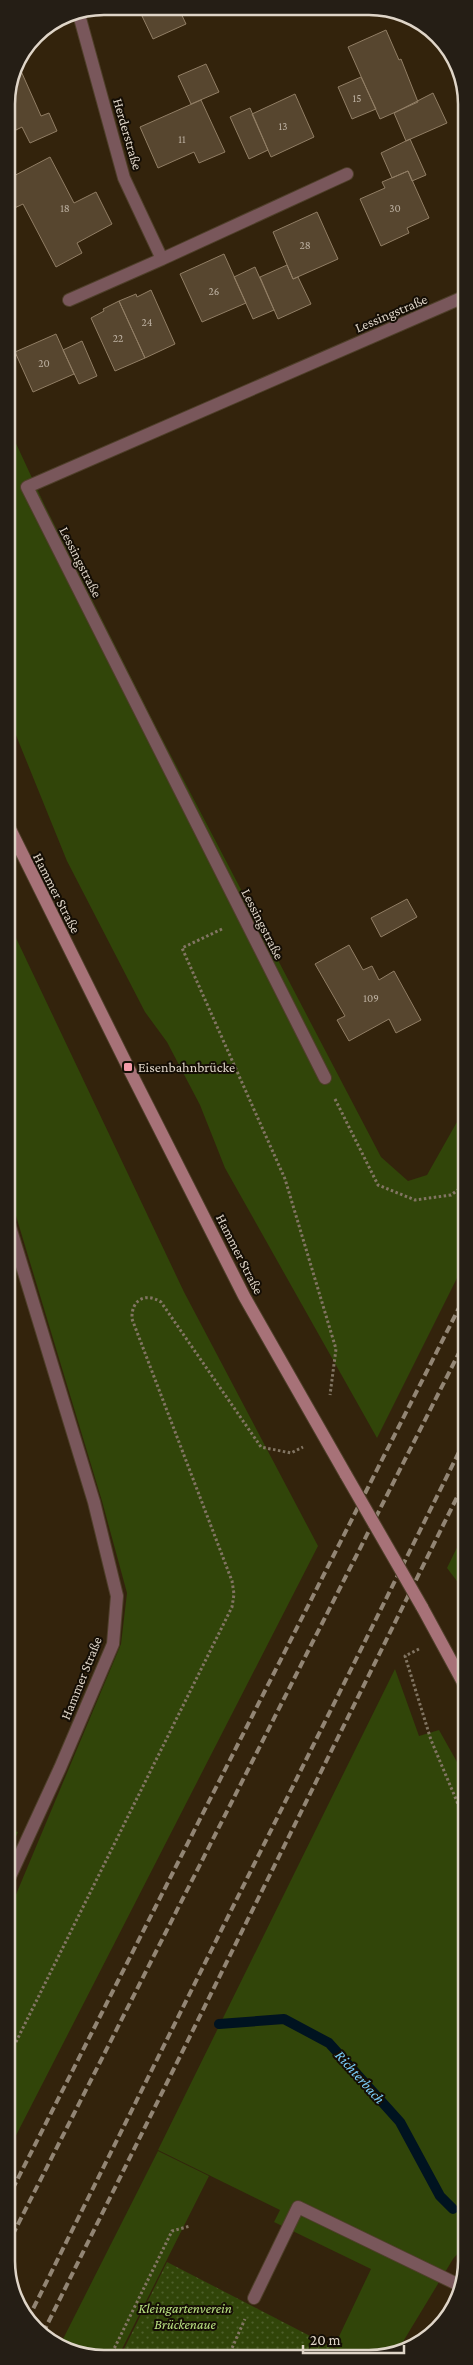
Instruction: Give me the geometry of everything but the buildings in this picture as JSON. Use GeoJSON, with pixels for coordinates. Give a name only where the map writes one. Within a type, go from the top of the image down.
{"type":"FeatureCollection","features":[{"type":"Feature","properties":{"kind":"main road","name":"Hammer Straße"},"geometry":{"type":"LineString","coordinates":[[15,839],[244,1296],[458,1673]]}},
{"type":"Feature","properties":{"kind":"street","name":"Herderstraße"},"geometry":{"type":"LineString","coordinates":[[80,19],[124,178],[162,259]]}},
{"type":"Feature","properties":{"kind":"street"},"geometry":{"type":"LineString","coordinates":[[69,300],[347,174]]}},
{"type":"Feature","properties":{"kind":"street","name":"Lessingstraße"},"geometry":{"type":"LineString","coordinates":[[325,1078],[243,919],[27,487],[458,299]]}},
{"type":"Feature","properties":{"kind":"street","name":"Hammer Straße"},"geometry":{"type":"LineString","coordinates":[[15,1243],[94,1502],[117,1596],[113,1644],[60,1768],[15,1866]]}},
{"type":"Feature","properties":{"kind":"street"},"geometry":{"type":"LineString","coordinates":[[254,2298],[298,2207],[455,2283]]}},
{"type":"Feature","properties":{"kind":"path"},"geometry":{"type":"LineString","coordinates":[[243,919],[182,948],[286,1179],[336,1349],[330,1398]]}},
{"type":"Feature","properties":{"kind":"path"},"geometry":{"type":"LineString","coordinates":[[325,1078],[378,1185],[415,1200],[451,1194],[458,1189]]}},
{"type":"Feature","properties":{"kind":"path"},"geometry":{"type":"LineString","coordinates":[[15,2044],[232,1607],[234,1594],[232,1581],[132,1319],[132,1310],[136,1302],[145,1297],[154,1297],[161,1302],[261,1447],[291,1453],[324,1438]]}},
{"type":"Feature","properties":{"kind":"path"},"geometry":{"type":"LineString","coordinates":[[439,1639],[404,1656],[432,1740],[458,1803]]}},
{"type":"Feature","properties":{"kind":"path"},"geometry":{"type":"LineString","coordinates":[[113,2350],[172,2231],[190,2226]]}},
{"type":"Feature","properties":{"kind":"path"},"geometry":{"type":"LineString","coordinates":[[231,2350],[254,2298]]}},
{"type":"Feature","properties":{"kind":"green space"},"geometry":{"type":"Polygon","coordinates":[[[15,441],[45,506],[157,729],[381,1157],[408,1181],[427,1175],[458,1120],[458,1276],[377,1438],[225,1168],[200,1105],[167,1042],[145,1012],[67,861],[15,733],[15,441]]]}},
{"type":"Feature","properties":{"kind":"green space"},"geometry":{"type":"Polygon","coordinates":[[[15,936],[184,1292],[318,1546],[15,2137],[15,1897],[121,1644],[127,1593],[102,1501],[15,1213],[15,936]]]}},
{"type":"Feature","properties":{"kind":"green space"},"geometry":{"type":"Polygon","coordinates":[[[458,1545],[458,1582],[447,1568],[458,1545]]]}},
{"type":"Feature","properties":{"kind":"green space"},"geometry":{"type":"Polygon","coordinates":[[[395,1669],[419,1736],[439,1730],[458,1764],[458,2253],[402,2344],[381,2349],[339,2350],[334,2347],[371,2269],[274,2222],[280,2210],[158,2150],[395,1669]]]}},
{"type":"Feature","properties":{"kind":"green space"},"geometry":{"type":"Polygon","coordinates":[[[158,2151],[209,2176],[122,2350],[86,2348],[62,2340],[158,2151]]]}},
{"type":"Feature","properties":{"kind":"green space","name":"Kleingartenverein Brückenaue"},"geometry":{"type":"Polygon","coordinates":[[[167,2262],[337,2350],[123,2350],[167,2262]]]}},
{"type":"Feature","properties":{"kind":"waterway","name":"Richterbach"},"geometry":{"type":"LineString","coordinates":[[219,2024],[284,2019],[329,2043],[400,2122],[440,2196],[453,2209]]}},
{"type":"Feature","properties":{"kind":"railway"},"geometry":{"type":"LineString","coordinates":[[15,2184],[458,1310]]}},
{"type":"Feature","properties":{"kind":"railway"},"geometry":{"type":"LineString","coordinates":[[15,2230],[458,1355]]}},
{"type":"Feature","properties":{"kind":"railway"},"geometry":{"type":"LineString","coordinates":[[31,2312],[458,1454]]}},
{"type":"Feature","properties":{"kind":"railway"},"geometry":{"type":"LineString","coordinates":[[45,2328],[458,1495]]}},
{"type":"Feature","properties":{"kind":"place","name":"Eisenbahnbrücke"},"geometry":{"type":"Point","coordinates":[128,1067]}}]}
